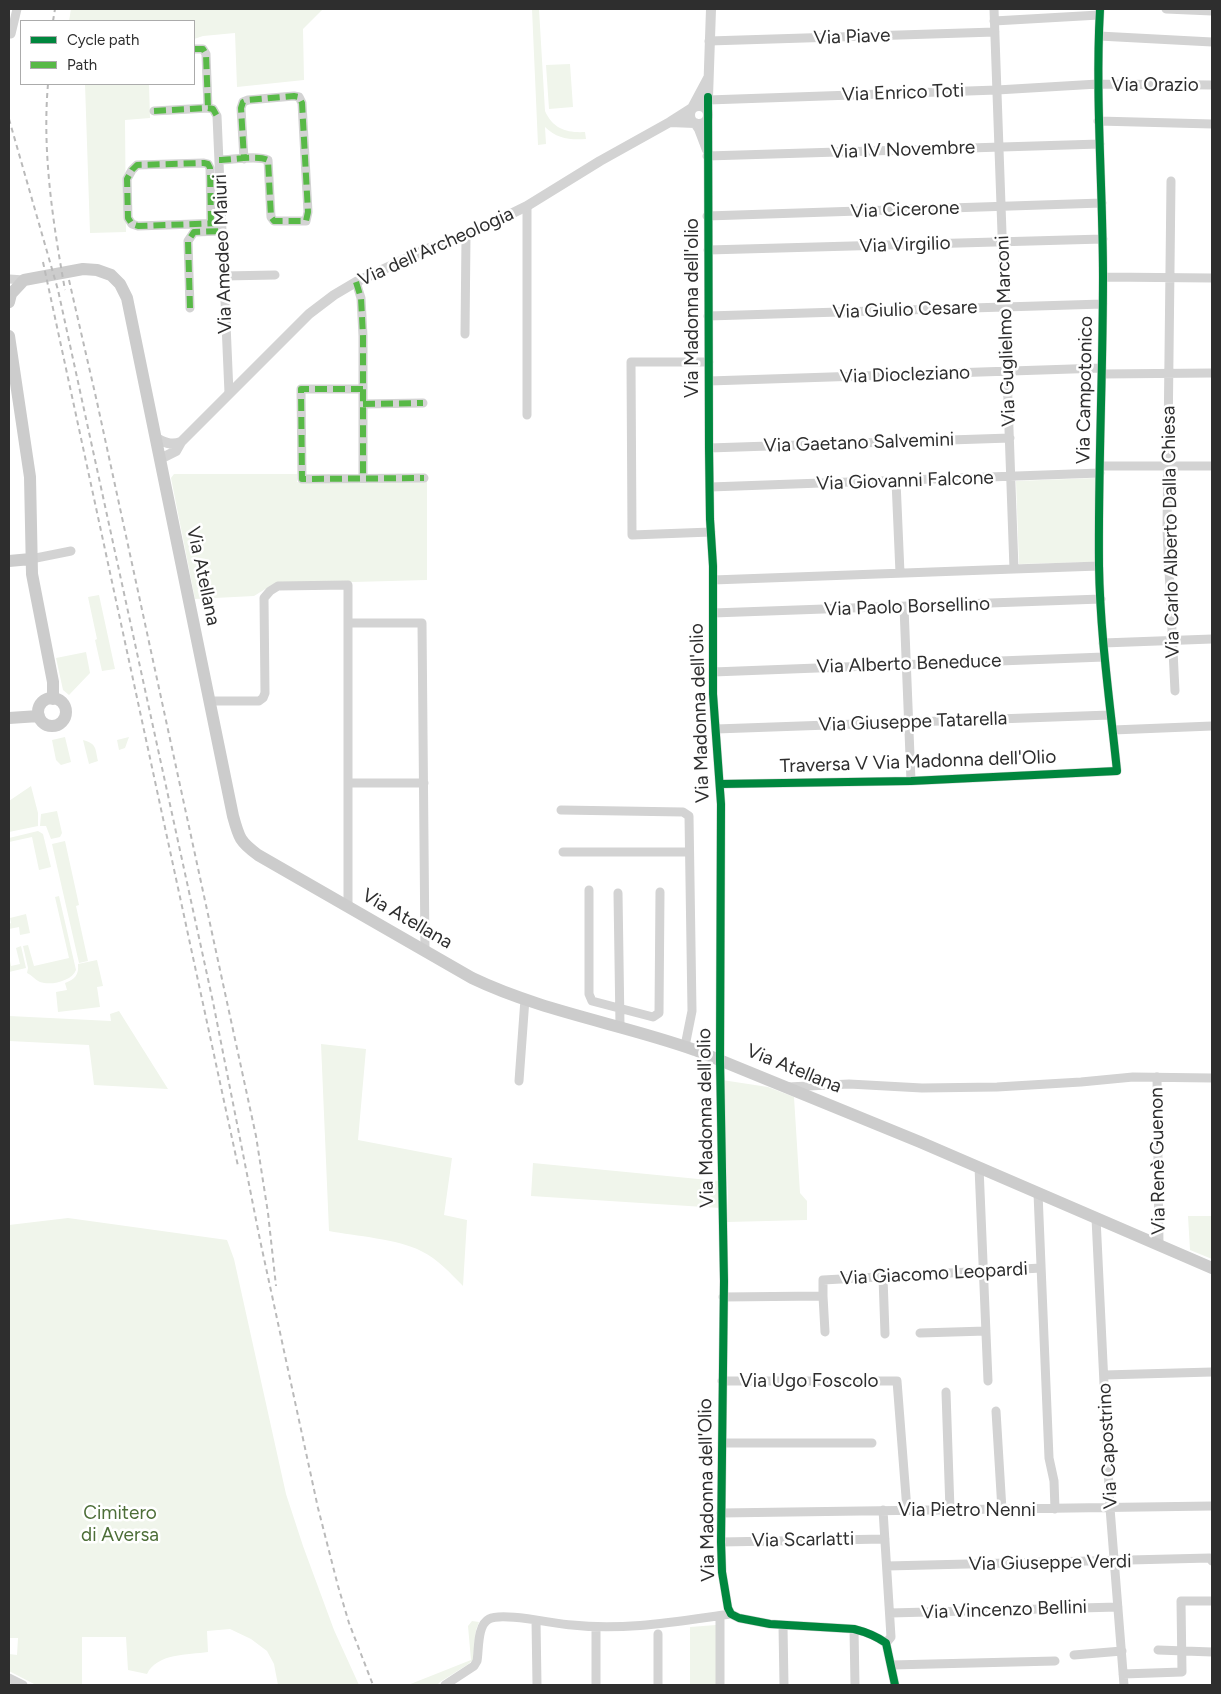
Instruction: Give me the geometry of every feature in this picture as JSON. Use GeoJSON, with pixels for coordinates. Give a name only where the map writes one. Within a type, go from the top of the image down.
{"type":"FeatureCollection","features":[{"type":"Feature","properties":{"kind":"main road","name":"Via Atellana"},"geometry":{"type":"LineString","coordinates":[[30,279],[83,268],[98,270],[111,276],[120,284],[127,298],[233,816],[238,834],[245,845],[258,855],[348,907],[472,978],[499,991],[686,1046],[979,1167],[1212,1268]]}},
{"type":"Feature","properties":{"kind":"main road"},"geometry":{"type":"LineString","coordinates":[[9,302],[11,294],[30,279]]}},
{"type":"Feature","properties":{"kind":"main road"},"geometry":{"type":"LineString","coordinates":[[9,336],[30,477],[32,574],[53,682],[53,699]]}},
{"type":"Feature","properties":{"kind":"main road"},"geometry":{"type":"LineString","coordinates":[[9,561],[31,559]]}},
{"type":"Feature","properties":{"kind":"main road"},"geometry":{"type":"LineString","coordinates":[[53,699],[61,702],[65,715],[61,723],[52,726],[41,720],[38,714],[43,702],[53,699]]}},
{"type":"Feature","properties":{"kind":"main road"},"geometry":{"type":"LineString","coordinates":[[9,709],[38,714]]}},
{"type":"Feature","properties":{"kind":"main road"},"geometry":{"type":"LineString","coordinates":[[9,718],[38,714]]}},
{"type":"Feature","properties":{"kind":"street"},"geometry":{"type":"LineString","coordinates":[[11,34],[17,9]]}},
{"type":"Feature","properties":{"kind":"street","name":"Via dell'Archeologia"},"geometry":{"type":"LineString","coordinates":[[159,454],[167,448],[177,446],[309,314],[334,295],[356,282],[427,249],[466,236],[527,206],[606,157],[702,103],[708,78],[711,9]]}},
{"type":"Feature","properties":{"kind":"street","name":"Via Guglielmo Marconi"},"geometry":{"type":"LineString","coordinates":[[994,9],[1014,569]]}},
{"type":"Feature","properties":{"kind":"street"},"geometry":{"type":"LineString","coordinates":[[1166,9],[1212,11]]}},
{"type":"Feature","properties":{"kind":"street"},"geometry":{"type":"LineString","coordinates":[[994,21],[1099,12]]}},
{"type":"Feature","properties":{"kind":"street","name":"Via Campotonico"},"geometry":{"type":"LineString","coordinates":[[1099,12],[1098,122],[1103,239],[1099,566],[1104,657],[1117,771]]}},
{"type":"Feature","properties":{"kind":"street","name":"Via Piave"},"geometry":{"type":"LineString","coordinates":[[709,41],[995,32]]}},
{"type":"Feature","properties":{"kind":"street"},"geometry":{"type":"LineString","coordinates":[[1099,36],[1212,42]]}},
{"type":"Feature","properties":{"kind":"street"},"geometry":{"type":"LineString","coordinates":[[154,111],[208,108],[206,54],[203,49],[195,49]]}},
{"type":"Feature","properties":{"kind":"street","name":"Via dell'Archeologia"},"geometry":{"type":"LineString","coordinates":[[702,103],[708,78]]}},
{"type":"Feature","properties":{"kind":"street","name":"Via Enrico Toti"},"geometry":{"type":"LineString","coordinates":[[702,103],[1098,84]]}},
{"type":"Feature","properties":{"kind":"street","name":"Via Orazio"},"geometry":{"type":"LineString","coordinates":[[1098,84],[1212,85]]}},
{"type":"Feature","properties":{"kind":"street"},"geometry":{"type":"LineString","coordinates":[[219,160],[244,159],[264,158],[268,160],[272,217],[274,220],[306,221],[308,212],[302,103],[299,97],[248,100],[244,102],[241,108],[244,159]]}},
{"type":"Feature","properties":{"kind":"street"},"geometry":{"type":"LineString","coordinates":[[670,122],[694,123],[701,124],[708,114],[702,103],[689,115],[692,121],[694,123],[699,129],[707,153]]}},
{"type":"Feature","properties":{"kind":"street","name":"Via Amedeo Maiuri"},"geometry":{"type":"LineString","coordinates":[[208,108],[213,109],[217,116],[229,393]]}},
{"type":"Feature","properties":{"kind":"street","name":"Via Madonna dell'olio"},"geometry":{"type":"LineString","coordinates":[[708,114],[709,448],[713,580],[713,694],[720,784],[722,955],[720,1060],[724,1281]]}},
{"type":"Feature","properties":{"kind":"street"},"geometry":{"type":"LineString","coordinates":[[1098,122],[1212,124]]}},
{"type":"Feature","properties":{"kind":"street","name":"Via IV Novembre"},"geometry":{"type":"LineString","coordinates":[[707,153],[1100,144]]}},
{"type":"Feature","properties":{"kind":"street"},"geometry":{"type":"LineString","coordinates":[[211,223],[210,168],[208,164],[137,165],[132,170],[127,179],[128,218],[132,224],[138,226],[211,223],[222,227]]}},
{"type":"Feature","properties":{"kind":"street","name":"Via Carlo Alberto Dalla Chiesa"},"geometry":{"type":"LineString","coordinates":[[1171,181],[1167,530],[1174,691]]}},
{"type":"Feature","properties":{"kind":"street","name":"Via Cicerone"},"geometry":{"type":"LineString","coordinates":[[707,216],[1102,203]]}},
{"type":"Feature","properties":{"kind":"street"},"geometry":{"type":"LineString","coordinates":[[527,206],[527,415]]}},
{"type":"Feature","properties":{"kind":"street"},"geometry":{"type":"LineString","coordinates":[[190,308],[188,241],[194,232],[222,227]]}},
{"type":"Feature","properties":{"kind":"street"},"geometry":{"type":"LineString","coordinates":[[464,334],[466,236]]}},
{"type":"Feature","properties":{"kind":"street","name":"Via Virgilio"},"geometry":{"type":"LineString","coordinates":[[708,250],[1103,239]]}},
{"type":"Feature","properties":{"kind":"street"},"geometry":{"type":"LineString","coordinates":[[224,276],[275,275]]}},
{"type":"Feature","properties":{"kind":"street"},"geometry":{"type":"LineString","coordinates":[[1103,277],[1212,278]]}},
{"type":"Feature","properties":{"kind":"street"},"geometry":{"type":"LineString","coordinates":[[9,279],[30,279]]}},
{"type":"Feature","properties":{"kind":"street"},"geometry":{"type":"LineString","coordinates":[[356,282],[361,298],[362,311],[364,478]]}},
{"type":"Feature","properties":{"kind":"street","name":"Via Giulio Cesare"},"geometry":{"type":"LineString","coordinates":[[708,316],[1103,304]]}},
{"type":"Feature","properties":{"kind":"street"},"geometry":{"type":"LineString","coordinates":[[708,362],[631,362],[632,535],[711,532]]}},
{"type":"Feature","properties":{"kind":"street","name":"Via Diocleziano"},"geometry":{"type":"LineString","coordinates":[[709,381],[1007,371],[1212,373]]}},
{"type":"Feature","properties":{"kind":"street"},"geometry":{"type":"LineString","coordinates":[[363,388],[302,389],[302,479],[424,478]]}},
{"type":"Feature","properties":{"kind":"street"},"geometry":{"type":"LineString","coordinates":[[363,404],[424,403]]}},
{"type":"Feature","properties":{"kind":"street"},"geometry":{"type":"LineString","coordinates":[[155,436],[164,442],[177,446],[163,472]]}},
{"type":"Feature","properties":{"kind":"street","name":"Via Gaetano Salvemini"},"geometry":{"type":"LineString","coordinates":[[709,448],[1010,438]]}},
{"type":"Feature","properties":{"kind":"street","name":"Via Giovanni Falcone"},"geometry":{"type":"LineString","coordinates":[[710,487],[1011,477],[1167,466],[1212,466]]}},
{"type":"Feature","properties":{"kind":"street"},"geometry":{"type":"LineString","coordinates":[[896,481],[900,573]]}},
{"type":"Feature","properties":{"kind":"street"},"geometry":{"type":"LineString","coordinates":[[31,559],[71,551]]}},
{"type":"Feature","properties":{"kind":"street"},"geometry":{"type":"LineString","coordinates":[[713,580],[1099,566]]}},
{"type":"Feature","properties":{"kind":"street"},"geometry":{"type":"LineString","coordinates":[[210,701],[259,701],[263,698],[265,693],[264,598],[270,590],[278,586],[348,585],[348,907]]}},
{"type":"Feature","properties":{"kind":"street","name":"Via Paolo Borsellino"},"geometry":{"type":"LineString","coordinates":[[713,613],[1101,599]]}},
{"type":"Feature","properties":{"kind":"street"},"geometry":{"type":"LineString","coordinates":[[904,607],[911,780]]}},
{"type":"Feature","properties":{"kind":"street"},"geometry":{"type":"LineString","coordinates":[[348,623],[422,623],[425,951]]}},
{"type":"Feature","properties":{"kind":"street"},"geometry":{"type":"LineString","coordinates":[[1103,644],[1212,639]]}},
{"type":"Feature","properties":{"kind":"street","name":"Via Alberto Beneduce"},"geometry":{"type":"LineString","coordinates":[[713,672],[1104,657]]}},
{"type":"Feature","properties":{"kind":"street","name":"Via Giuseppe Tatarella"},"geometry":{"type":"LineString","coordinates":[[716,729],[1110,715]]}},
{"type":"Feature","properties":{"kind":"street"},"geometry":{"type":"LineString","coordinates":[[1113,730],[1212,726]]}},
{"type":"Feature","properties":{"kind":"street","name":"Traversa V Via Madonna dell'Olio"},"geometry":{"type":"LineString","coordinates":[[720,784],[911,780],[1117,771]]}},
{"type":"Feature","properties":{"kind":"street"},"geometry":{"type":"LineString","coordinates":[[348,783],[424,783]]}},
{"type":"Feature","properties":{"kind":"street"},"geometry":{"type":"LineString","coordinates":[[561,810],[683,812],[689,816],[692,1011],[686,1046]]}},
{"type":"Feature","properties":{"kind":"street"},"geometry":{"type":"LineString","coordinates":[[563,852],[689,852]]}},
{"type":"Feature","properties":{"kind":"street"},"geometry":{"type":"LineString","coordinates":[[590,890],[590,994],[592,1001],[653,1017],[659,1013],[660,892]]}},
{"type":"Feature","properties":{"kind":"street"},"geometry":{"type":"LineString","coordinates":[[618,892],[620,1026]]}},
{"type":"Feature","properties":{"kind":"street"},"geometry":{"type":"LineString","coordinates":[[520,1081],[525,999]]}},
{"type":"Feature","properties":{"kind":"street"},"geometry":{"type":"LineString","coordinates":[[788,1087],[850,1084],[922,1088],[997,1087],[1132,1077],[1212,1078]]}},
{"type":"Feature","properties":{"kind":"street","name":"Via Renè Guenon"},"geometry":{"type":"LineString","coordinates":[[1157,1077],[1159,1245]]}},
{"type":"Feature","properties":{"kind":"street"},"geometry":{"type":"LineString","coordinates":[[979,1167],[988,1381]]}},
{"type":"Feature","properties":{"kind":"street"},"geometry":{"type":"LineString","coordinates":[[1038,1193],[1049,1458],[1054,1481],[1055,1509]]}},
{"type":"Feature","properties":{"kind":"street","name":"Via Capostrino"},"geometry":{"type":"LineString","coordinates":[[1096,1218],[1110,1508],[1124,1685]]}},
{"type":"Feature","properties":{"kind":"street","name":"Via Giacomo Leopardi"},"geometry":{"type":"LineString","coordinates":[[723,1297],[823,1296],[823,1280],[1041,1268]]}},
{"type":"Feature","properties":{"kind":"street"},"geometry":{"type":"LineString","coordinates":[[883,1277],[886,1334]]}},
{"type":"Feature","properties":{"kind":"street","name":"Via Madonna dell'Olio"},"geometry":{"type":"LineString","coordinates":[[724,1281],[721,1542],[723,1586],[731,1614]]}},
{"type":"Feature","properties":{"kind":"street"},"geometry":{"type":"LineString","coordinates":[[823,1296],[825,1332]]}},
{"type":"Feature","properties":{"kind":"street"},"geometry":{"type":"LineString","coordinates":[[920,1333],[986,1330]]}},
{"type":"Feature","properties":{"kind":"street"},"geometry":{"type":"LineString","coordinates":[[1104,1376],[1212,1372]]}},
{"type":"Feature","properties":{"kind":"street","name":"Via Ugo Foscolo"},"geometry":{"type":"LineString","coordinates":[[722,1381],[897,1381],[907,1510]]}},
{"type":"Feature","properties":{"kind":"street"},"geometry":{"type":"LineString","coordinates":[[946,1392],[950,1510]]}},
{"type":"Feature","properties":{"kind":"street"},"geometry":{"type":"LineString","coordinates":[[996,1411],[1002,1510]]}},
{"type":"Feature","properties":{"kind":"street"},"geometry":{"type":"LineString","coordinates":[[722,1443],[872,1443]]}},
{"type":"Feature","properties":{"kind":"street","name":"Via Pietro Nenni"},"geometry":{"type":"LineString","coordinates":[[721,1513],[1212,1506]]}},
{"type":"Feature","properties":{"kind":"street"},"geometry":{"type":"LineString","coordinates":[[883,1510],[891,1637],[886,1643]]}},
{"type":"Feature","properties":{"kind":"street","name":"Via Scarlatti"},"geometry":{"type":"LineString","coordinates":[[721,1542],[885,1539]]}},
{"type":"Feature","properties":{"kind":"street","name":"Via Giuseppe Verdi"},"geometry":{"type":"LineString","coordinates":[[887,1566],[1115,1562],[1210,1558],[1212,1561]]}},
{"type":"Feature","properties":{"kind":"street"},"geometry":{"type":"LineString","coordinates":[[1124,1674],[1182,1672],[1181,1601],[1212,1602]]}},
{"type":"Feature","properties":{"kind":"street","name":"Via Vincenzo Bellini"},"geometry":{"type":"LineString","coordinates":[[890,1613],[1118,1607]]}},
{"type":"Feature","properties":{"kind":"street"},"geometry":{"type":"LineString","coordinates":[[445,1685],[468,1671],[477,1661],[480,1636],[486,1621],[491,1617],[522,1617],[574,1626],[596,1627],[658,1624],[731,1614],[746,1621],[783,1626],[864,1631],[886,1643],[895,1685]]}},
{"type":"Feature","properties":{"kind":"street"},"geometry":{"type":"LineString","coordinates":[[720,1616],[720,1685]]}},
{"type":"Feature","properties":{"kind":"street"},"geometry":{"type":"LineString","coordinates":[[536,1620],[538,1685]]}},
{"type":"Feature","properties":{"kind":"street"},"geometry":{"type":"LineString","coordinates":[[783,1626],[784,1685]]}},
{"type":"Feature","properties":{"kind":"street"},"geometry":{"type":"LineString","coordinates":[[596,1627],[596,1685]]}},
{"type":"Feature","properties":{"kind":"street"},"geometry":{"type":"LineString","coordinates":[[854,1629],[855,1685]]}},
{"type":"Feature","properties":{"kind":"street"},"geometry":{"type":"LineString","coordinates":[[658,1634],[658,1685]]}},
{"type":"Feature","properties":{"kind":"street"},"geometry":{"type":"LineString","coordinates":[[1158,1650],[1212,1652]]}},
{"type":"Feature","properties":{"kind":"street"},"geometry":{"type":"LineString","coordinates":[[1074,1654],[1122,1651]]}},
{"type":"Feature","properties":{"kind":"street"},"geometry":{"type":"LineString","coordinates":[[891,1665],[1055,1661]]}},
{"type":"Feature","properties":{"kind":"street"},"geometry":{"type":"LineString","coordinates":[[9,1678],[23,1685]]}},
{"type":"Feature","properties":{"kind":"green space"},"geometry":{"type":"Polygon","coordinates":[[[71,9],[323,9],[303,29],[304,80],[237,87],[235,33],[203,36],[195,39],[195,20],[69,20],[71,9]]]}},
{"type":"Feature","properties":{"kind":"green space"},"geometry":{"type":"Polygon","coordinates":[[[532,9],[539,9],[545,111],[556,126],[567,131],[585,132],[586,139],[564,138],[554,134],[545,127],[546,144],[538,145],[532,9]]]}},
{"type":"Feature","properties":{"kind":"green space"},"geometry":{"type":"Polygon","coordinates":[[[570,64],[573,107],[549,109],[546,65],[570,64]]]}},
{"type":"Feature","properties":{"kind":"green space"},"geometry":{"type":"Polygon","coordinates":[[[85,85],[149,85],[150,118],[125,120],[126,232],[90,233],[85,85]]]}},
{"type":"Feature","properties":{"kind":"green space"},"geometry":{"type":"Polygon","coordinates":[[[174,474],[297,474],[297,482],[427,481],[427,580],[280,584],[267,588],[254,596],[195,599],[171,478],[174,474]]]}},
{"type":"Feature","properties":{"kind":"green space"},"geometry":{"type":"Polygon","coordinates":[[[1096,478],[1095,562],[1019,564],[1016,481],[1096,478]]]}},
{"type":"Feature","properties":{"kind":"green space"},"geometry":{"type":"Polygon","coordinates":[[[99,595],[115,669],[102,671],[88,597],[99,595]]]}},
{"type":"Feature","properties":{"kind":"green space"},"geometry":{"type":"Polygon","coordinates":[[[86,652],[90,673],[69,695],[63,690],[56,658],[86,652]]]}},
{"type":"Feature","properties":{"kind":"green space"},"geometry":{"type":"Polygon","coordinates":[[[65,737],[71,762],[61,765],[56,760],[52,740],[65,737]]]}},
{"type":"Feature","properties":{"kind":"green space"},"geometry":{"type":"Polygon","coordinates":[[[129,737],[125,748],[119,750],[117,740],[129,737]]]}},
{"type":"Feature","properties":{"kind":"green space"},"geometry":{"type":"Polygon","coordinates":[[[83,740],[93,745],[98,761],[89,764],[83,740]]]}},
{"type":"Feature","properties":{"kind":"green space"},"geometry":{"type":"Polygon","coordinates":[[[31,786],[38,813],[38,826],[9,832],[9,801],[31,786]]]}},
{"type":"Feature","properties":{"kind":"green space"},"geometry":{"type":"Polygon","coordinates":[[[57,811],[62,833],[60,837],[51,839],[46,826],[40,826],[41,814],[57,811]]]}},
{"type":"Feature","properties":{"kind":"green space"},"geometry":{"type":"Polygon","coordinates":[[[38,831],[43,834],[51,867],[39,870],[32,837],[9,842],[9,838],[38,831]]]}},
{"type":"Feature","properties":{"kind":"green space"},"geometry":{"type":"Polygon","coordinates":[[[65,841],[79,905],[76,906],[88,961],[79,963],[52,844],[65,841]]]}},
{"type":"Feature","properties":{"kind":"green space"},"geometry":{"type":"Polygon","coordinates":[[[59,896],[76,970],[66,980],[45,983],[38,981],[27,973],[28,968],[23,946],[28,945],[34,966],[69,958],[55,897],[59,896]]]}},
{"type":"Feature","properties":{"kind":"green space"},"geometry":{"type":"Polygon","coordinates":[[[26,914],[30,933],[20,935],[19,927],[9,929],[10,918],[26,914]]]}},
{"type":"Feature","properties":{"kind":"green space"},"geometry":{"type":"Polygon","coordinates":[[[21,946],[26,968],[9,972],[10,961],[11,966],[20,964],[16,948],[21,946]]]}},
{"type":"Feature","properties":{"kind":"green space"},"geometry":{"type":"Polygon","coordinates":[[[97,960],[103,986],[97,987],[100,1007],[58,1012],[56,992],[67,990],[65,983],[76,976],[78,964],[97,960]]]}},
{"type":"Feature","properties":{"kind":"green space"},"geometry":{"type":"Polygon","coordinates":[[[119,1011],[168,1089],[94,1085],[89,1045],[9,1041],[9,1016],[111,1021],[110,1014],[119,1011]]]}},
{"type":"Feature","properties":{"kind":"green space"},"geometry":{"type":"Polygon","coordinates":[[[321,1044],[366,1049],[358,1140],[452,1158],[444,1215],[467,1220],[463,1286],[433,1258],[412,1247],[389,1241],[329,1231],[321,1044]]]}},
{"type":"Feature","properties":{"kind":"green space"},"geometry":{"type":"Polygon","coordinates":[[[722,1080],[768,1087],[794,1097],[800,1193],[807,1201],[807,1220],[727,1222],[728,1193],[722,1080]]]}},
{"type":"Feature","properties":{"kind":"green space"},"geometry":{"type":"Polygon","coordinates":[[[533,1163],[719,1181],[720,1208],[531,1196],[533,1163]]]}},
{"type":"Feature","properties":{"kind":"green space"},"geometry":{"type":"Polygon","coordinates":[[[1188,1216],[1212,1216],[1212,1259],[1190,1250],[1188,1216]]]}},
{"type":"Feature","properties":{"kind":"green space","name":"Cimitero di Aversa"},"geometry":{"type":"Polygon","coordinates":[[[68,1218],[227,1240],[234,1259],[286,1494],[334,1630],[359,1685],[278,1685],[274,1664],[267,1651],[251,1639],[230,1629],[207,1631],[208,1652],[174,1656],[165,1659],[152,1667],[147,1674],[128,1670],[126,1637],[82,1637],[82,1685],[36,1685],[9,1671],[9,1654],[17,1655],[18,1638],[9,1638],[9,1225],[68,1218]]]}},
{"type":"Feature","properties":{"kind":"green space"},"geometry":{"type":"Polygon","coordinates":[[[472,1621],[479,1622],[476,1630],[473,1660],[437,1685],[408,1685],[471,1660],[468,1626],[472,1621]]]}},
{"type":"Feature","properties":{"kind":"green space"},"geometry":{"type":"Polygon","coordinates":[[[716,1625],[716,1685],[690,1685],[690,1627],[716,1625]]]}},
{"type":"Feature","properties":{"kind":"railway"},"geometry":{"type":"LineString","coordinates":[[53,20],[55,9]]}},
{"type":"Feature","properties":{"kind":"railway"},"geometry":{"type":"LineString","coordinates":[[48,85],[46,135],[50,187],[56,239],[65,290]]}},
{"type":"Feature","properties":{"kind":"railway"},"geometry":{"type":"LineString","coordinates":[[9,119],[58,290],[213,1002],[260,1240],[318,1508],[349,1623],[373,1685]]}},
{"type":"Feature","properties":{"kind":"railway"},"geometry":{"type":"LineString","coordinates":[[43,262],[238,1166]]}},
{"type":"Feature","properties":{"kind":"railway"},"geometry":{"type":"LineString","coordinates":[[69,280],[256,1136],[268,1213],[276,1286]]}},
{"type":"Feature","properties":{"kind":"marked path"},"geometry":{"type":"LineString","coordinates":[[195,49],[203,49],[206,54],[208,108]]}},
{"type":"Feature","properties":{"kind":"marked path"},"geometry":{"type":"LineString","coordinates":[[219,160],[237,159],[244,158],[268,160],[271,217],[274,221],[306,221],[308,212],[302,103],[299,97],[248,100],[243,102],[241,108],[244,159]]}},
{"type":"Feature","properties":{"kind":"marked path"},"geometry":{"type":"LineString","coordinates":[[154,111],[208,108],[213,109],[217,116]]}},
{"type":"Feature","properties":{"kind":"marked path"},"geometry":{"type":"LineString","coordinates":[[211,223],[210,168],[208,164],[137,165],[132,170],[127,179],[128,218],[132,224],[138,226],[222,223]]}},
{"type":"Feature","properties":{"kind":"marked path"},"geometry":{"type":"LineString","coordinates":[[190,308],[188,241],[194,232],[222,231]]}},
{"type":"Feature","properties":{"kind":"marked path"},"geometry":{"type":"LineString","coordinates":[[356,282],[361,298],[363,336],[363,478]]}},
{"type":"Feature","properties":{"kind":"marked path"},"geometry":{"type":"LineString","coordinates":[[363,389],[301,389],[302,479],[424,478]]}},
{"type":"Feature","properties":{"kind":"marked path"},"geometry":{"type":"LineString","coordinates":[[363,404],[423,403]]}},
{"type":"Feature","properties":{"kind":"cycle path"},"geometry":{"type":"LineString","coordinates":[[720,784],[911,781],[1117,771],[1103,643],[1099,565],[1103,277],[1098,76],[1100,9]]}},
{"type":"Feature","properties":{"kind":"cycle path"},"geometry":{"type":"LineString","coordinates":[[708,97],[709,448],[713,566],[713,694],[721,804],[720,1060],[724,1281],[722,1572],[728,1608],[731,1614],[739,1618],[770,1624],[854,1629],[871,1634],[886,1643],[895,1685]]}}]}
